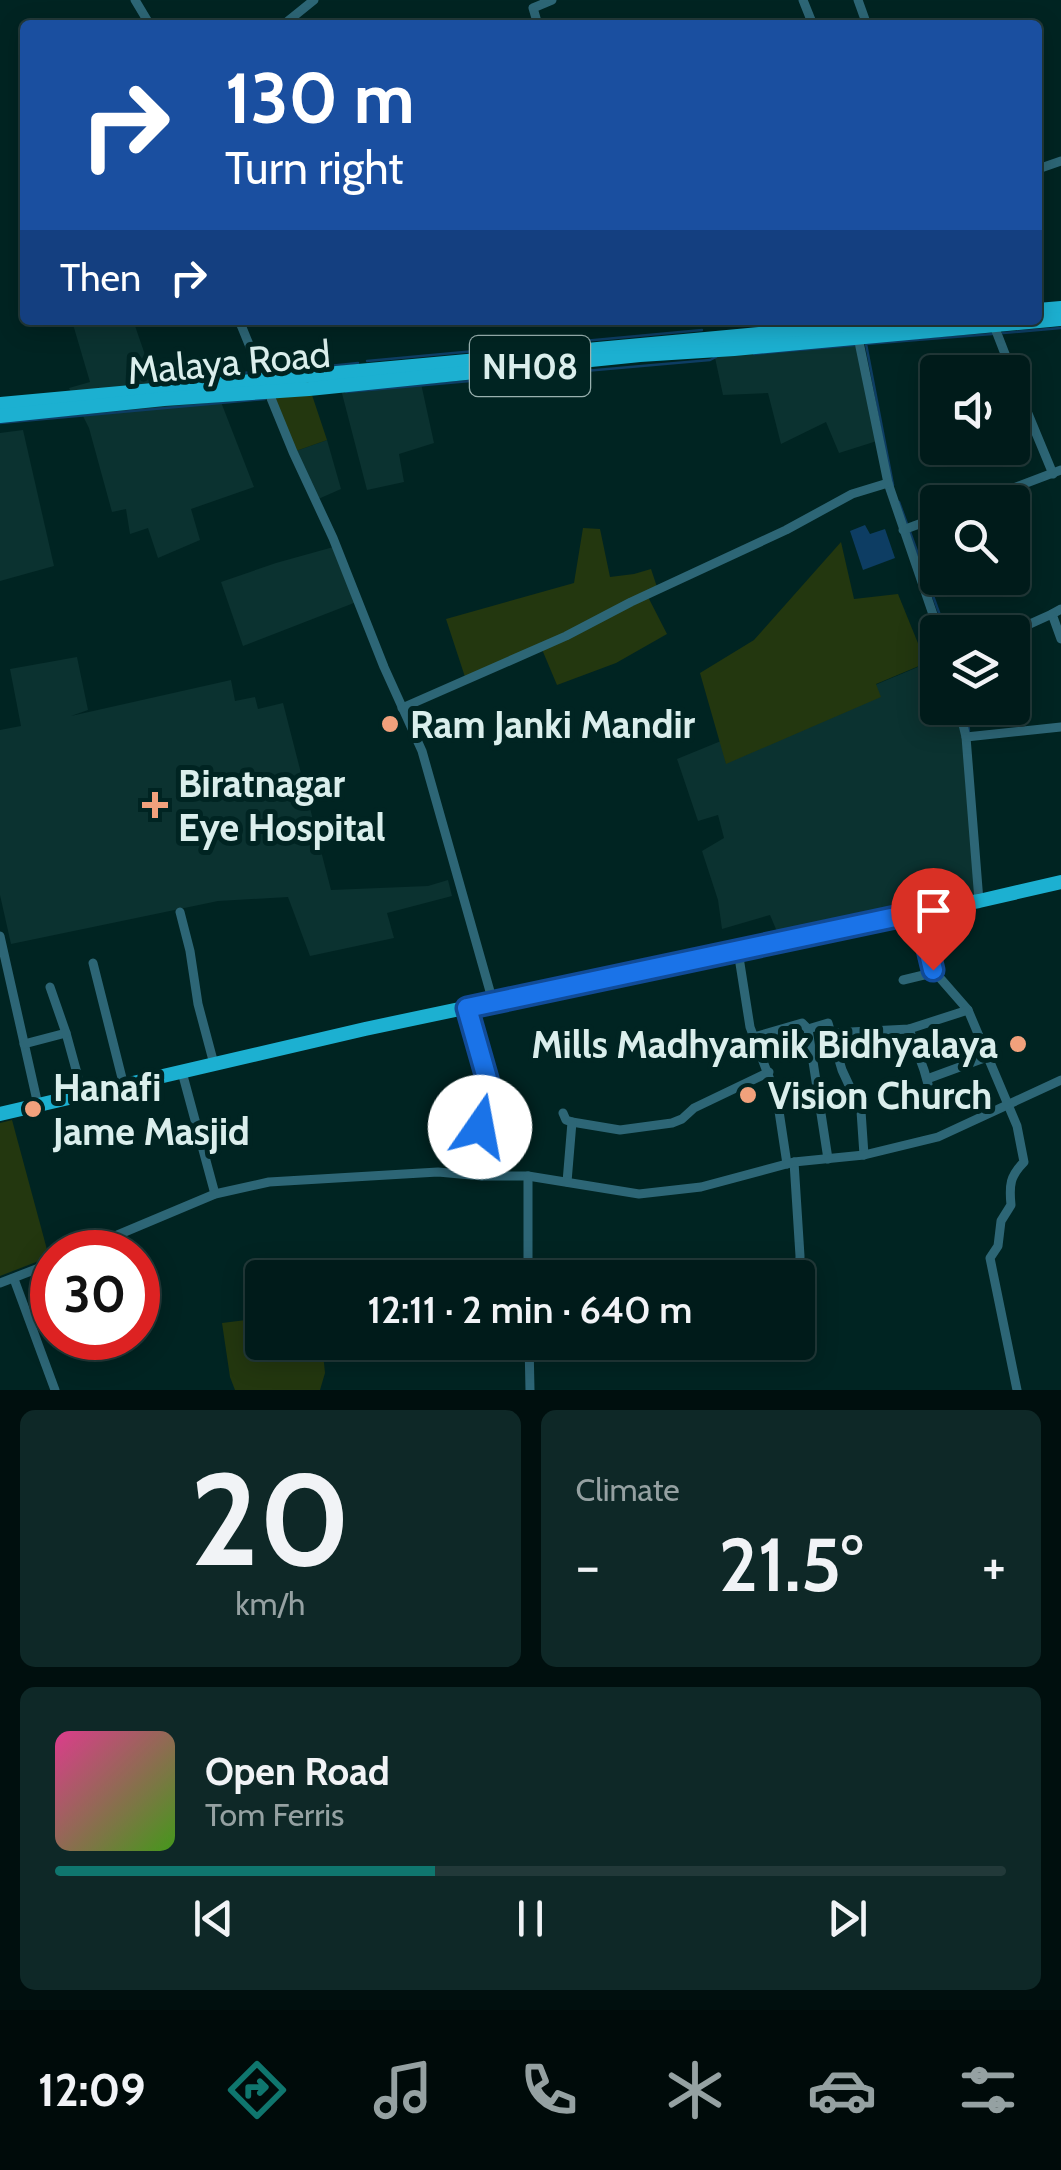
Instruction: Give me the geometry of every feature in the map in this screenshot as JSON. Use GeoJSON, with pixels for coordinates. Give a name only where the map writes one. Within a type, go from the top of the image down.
{"type":"FeatureCollection","features":[{"type":"Feature","properties":{"kind":"main road","name":"NH08"},"geometry":{"type":"LineString","coordinates":[[0,416],[23,408],[905,325]]}},
{"type":"Feature","properties":{"kind":"main road","name":"NH08"},"geometry":{"type":"LineString","coordinates":[[432,370],[805,326],[857,330]]}},
{"type":"Feature","properties":{"kind":"main road","name":"NH08"},"geometry":{"type":"LineString","coordinates":[[0,404],[23,408]]}},
{"type":"Feature","properties":{"kind":"main road"},"geometry":{"type":"LineString","coordinates":[[0,1114],[493,1002],[1061,882]]}},
{"type":"Feature","properties":{"kind":"street"},"geometry":{"type":"LineString","coordinates":[[289,20],[314,0]]}},
{"type":"Feature","properties":{"kind":"street"},"geometry":{"type":"LineString","coordinates":[[536,20],[532,8],[552,0]]}},
{"type":"Feature","properties":{"kind":"street"},"geometry":{"type":"LineString","coordinates":[[241,325],[422,751],[493,1002]]}},
{"type":"Feature","properties":{"kind":"street"},"geometry":{"type":"LineString","coordinates":[[994,325],[1005,355]]}},
{"type":"Feature","properties":{"kind":"street"},"geometry":{"type":"LineString","coordinates":[[857,330],[888,483],[933,615]]}},
{"type":"Feature","properties":{"kind":"street"},"geometry":{"type":"LineString","coordinates":[[1022,485],[1057,472],[1030,413]]}},
{"type":"Feature","properties":{"kind":"street"},"geometry":{"type":"LineString","coordinates":[[402,708],[566,636],[852,494],[888,483]]}},
{"type":"Feature","properties":{"kind":"street"},"geometry":{"type":"LineString","coordinates":[[903,530],[920,524]]}},
{"type":"Feature","properties":{"kind":"street"},"geometry":{"type":"LineString","coordinates":[[1030,624],[1057,612],[1061,639]]}},
{"type":"Feature","properties":{"kind":"street"},"geometry":{"type":"LineString","coordinates":[[964,725],[979,901]]}},
{"type":"Feature","properties":{"kind":"street"},"geometry":{"type":"LineString","coordinates":[[966,737],[1061,727]]}},
{"type":"Feature","properties":{"kind":"street"},"geometry":{"type":"LineString","coordinates":[[180,912],[214,1064]]}},
{"type":"Feature","properties":{"kind":"street"},"geometry":{"type":"LineString","coordinates":[[919,912],[933,970],[968,1010],[1017,1126],[1024,1162],[1012,1174],[1012,1205],[1000,1221],[998,1246],[990,1258],[1017,1390]]}},
{"type":"Feature","properties":{"kind":"street"},"geometry":{"type":"LineString","coordinates":[[0,936],[38,1105]]}},
{"type":"Feature","properties":{"kind":"street"},"geometry":{"type":"LineString","coordinates":[[738,952],[750,1027],[777,1098],[791,1163],[800,1260]]}},
{"type":"Feature","properties":{"kind":"street"},"geometry":{"type":"LineString","coordinates":[[93,963],[124,1086]]}},
{"type":"Feature","properties":{"kind":"street"},"geometry":{"type":"LineString","coordinates":[[903,980],[933,970]]}},
{"type":"Feature","properties":{"kind":"street"},"geometry":{"type":"LineString","coordinates":[[50,987],[83,1095]]}},
{"type":"Feature","properties":{"kind":"street"},"geometry":{"type":"LineString","coordinates":[[467,1008],[494,1103],[493,1108],[482,1110],[482,1176]]}},
{"type":"Feature","properties":{"kind":"street"},"geometry":{"type":"LineString","coordinates":[[831,1033],[908,1029],[968,1010]]}},
{"type":"Feature","properties":{"kind":"street"},"geometry":{"type":"LineString","coordinates":[[754,1037],[802,1023],[808,1029],[828,1158]]}},
{"type":"Feature","properties":{"kind":"street"},"geometry":{"type":"LineString","coordinates":[[808,1029],[828,1023],[860,1111],[864,1154]]}},
{"type":"Feature","properties":{"kind":"street"},"geometry":{"type":"LineString","coordinates":[[908,1029],[936,1109]]}},
{"type":"Feature","properties":{"kind":"street"},"geometry":{"type":"LineString","coordinates":[[24,1044],[66,1032]]}},
{"type":"Feature","properties":{"kind":"street"},"geometry":{"type":"LineString","coordinates":[[927,1079],[987,1057]]}},
{"type":"Feature","properties":{"kind":"street"},"geometry":{"type":"LineString","coordinates":[[182,1072],[216,1194]]}},
{"type":"Feature","properties":{"kind":"street"},"geometry":{"type":"LineString","coordinates":[[563,1113],[572,1122],[620,1130],[662,1126],[768,1072]]}},
{"type":"Feature","properties":{"kind":"street"},"geometry":{"type":"LineString","coordinates":[[130,1230],[216,1194],[269,1182],[321,1178],[438,1172],[528,1176],[639,1194],[671,1192],[791,1163],[864,1154],[938,1137],[1061,1080]]}},
{"type":"Feature","properties":{"kind":"street"},"geometry":{"type":"LineString","coordinates":[[567,1182],[572,1122]]}},
{"type":"Feature","properties":{"kind":"street"},"geometry":{"type":"LineString","coordinates":[[528,1176],[528,1260]]}},
{"type":"Feature","properties":{"kind":"street"},"geometry":{"type":"LineString","coordinates":[[0,1283],[30,1272]]}},
{"type":"Feature","properties":{"kind":"street"},"geometry":{"type":"LineString","coordinates":[[14,1279],[55,1390]]}},
{"type":"Feature","properties":{"kind":"street"},"geometry":{"type":"LineString","coordinates":[[529,1360],[530,1390]]}},
{"type":"Feature","properties":{"kind":"shaded area"},"geometry":{"type":"Polygon","coordinates":[[[73,325],[135,325],[152,375],[148,385],[73,396],[69,388],[90,382],[73,325]]]}},
{"type":"Feature","properties":{"kind":"shaded area"},"geometry":{"type":"Polygon","coordinates":[[[856,325],[880,440],[839,453],[826,422],[781,444],[768,393],[723,395],[711,339],[856,325]]]}},
{"type":"Feature","properties":{"kind":"shaded area"},"geometry":{"type":"Polygon","coordinates":[[[417,365],[434,443],[399,454],[404,482],[367,490],[337,374],[417,365]]]}},
{"type":"Feature","properties":{"kind":"shaded area"},"geometry":{"type":"Polygon","coordinates":[[[214,384],[254,487],[191,509],[200,540],[158,558],[148,528],[130,534],[126,509],[112,512],[89,428],[76,402],[214,384]]]}},
{"type":"Feature","properties":{"kind":"shaded area"},"geometry":{"type":"Polygon","coordinates":[[[23,430],[54,566],[0,581],[0,433],[23,430]]]}},
{"type":"Feature","properties":{"kind":"shaded area"},"geometry":{"type":"Polygon","coordinates":[[[327,440],[341,489],[316,500],[293,452],[327,440]]]}},
{"type":"Feature","properties":{"kind":"shaded area"},"geometry":{"type":"Polygon","coordinates":[[[337,546],[359,601],[243,646],[221,582],[337,546]]]}},
{"type":"Feature","properties":{"kind":"shaded area","name":"Biratnagar Eye Hospital"},"geometry":{"type":"Polygon","coordinates":[[[77,657],[88,710],[71,716],[231,680],[235,701],[255,697],[258,709],[283,703],[331,890],[428,886],[448,880],[452,896],[387,913],[394,938],[310,956],[288,897],[218,901],[11,944],[0,895],[0,730],[21,726],[10,669],[77,657]]]}},
{"type":"Feature","properties":{"kind":"shaded area"},"geometry":{"type":"Polygon","coordinates":[[[920,666],[920,725],[961,725],[979,901],[781,941],[770,915],[722,929],[718,900],[702,851],[724,838],[718,815],[698,821],[677,759],[721,741],[726,763],[880,696],[875,685],[920,666]]]}},
{"type":"Feature","properties":{"kind":"green space"},"geometry":{"type":"Polygon","coordinates":[[[306,377],[327,440],[293,452],[268,392],[306,377]]]}},
{"type":"Feature","properties":{"kind":"green space"},"geometry":{"type":"Polygon","coordinates":[[[583,528],[600,529],[610,577],[651,569],[658,590],[647,595],[667,634],[616,663],[557,685],[541,647],[466,680],[446,619],[574,583],[583,528]]]}},
{"type":"Feature","properties":{"kind":"green space"},"geometry":{"type":"Polygon","coordinates":[[[841,542],[854,599],[898,594],[920,648],[920,666],[876,684],[881,697],[726,764],[700,673],[754,640],[841,542]]]}},
{"type":"Feature","properties":{"kind":"green space"},"geometry":{"type":"Polygon","coordinates":[[[12,1120],[42,1230],[30,1230],[30,1264],[0,1276],[0,1123],[12,1120]]]}},
{"type":"Feature","properties":{"kind":"green space"},"geometry":{"type":"Polygon","coordinates":[[[245,1320],[245,1360],[324,1360],[320,1390],[235,1390],[222,1323],[245,1320]]]}},
{"type":"Feature","properties":{"kind":"water"},"geometry":{"type":"Polygon","coordinates":[[[865,525],[870,534],[885,529],[895,558],[863,570],[850,531],[865,525]]]}},
{"type":"Feature","properties":{"kind":"waterway"},"geometry":{"type":"LineString","coordinates":[[1003,333],[1061,328]]}},
{"type":"Feature","properties":{"kind":"waterway"},"geometry":{"type":"LineString","coordinates":[[367,361],[702,330]]}},
{"type":"Feature","properties":{"kind":"waterway"},"geometry":{"type":"LineString","coordinates":[[893,485],[866,344],[992,334]]}},
{"type":"Feature","properties":{"kind":"waterway"},"geometry":{"type":"LineString","coordinates":[[754,354],[855,345]]}},
{"type":"Feature","properties":{"kind":"waterway"},"geometry":{"type":"LineString","coordinates":[[346,392],[716,357]]}},
{"type":"Feature","properties":{"kind":"waterway"},"geometry":{"type":"LineString","coordinates":[[268,371],[358,363]]}},
{"type":"Feature","properties":{"kind":"waterway"},"geometry":{"type":"LineString","coordinates":[[176,378],[255,372]]}},
{"type":"Feature","properties":{"kind":"waterway"},"geometry":{"type":"LineString","coordinates":[[0,423],[265,399]]}},
{"type":"Feature","properties":{"kind":"waterway"},"geometry":{"type":"LineString","coordinates":[[899,502],[907,524]]}},
{"type":"Feature","properties":{"kind":"waterway"},"geometry":{"type":"LineString","coordinates":[[910,532],[940,615]]}},
{"type":"Feature","properties":{"kind":"waterway"},"geometry":{"type":"LineString","coordinates":[[968,725],[969,731]]}},
{"type":"Feature","properties":{"kind":"place","name":"Ram Janki Mandir"},"geometry":{"type":"Point","coordinates":[390,724]}},
{"type":"Feature","properties":{"kind":"place","name":"Biratnagar Eye Hospital"},"geometry":{"type":"Point","coordinates":[155,805]}},
{"type":"Feature","properties":{"kind":"place","name":"Mills Madhyamik Bidhyalaya"},"geometry":{"type":"Point","coordinates":[1018,1044]}},
{"type":"Feature","properties":{"kind":"place","name":"Vision Church"},"geometry":{"type":"Point","coordinates":[748,1095]}},
{"type":"Feature","properties":{"kind":"place","name":"Hanafi Jame Masjid"},"geometry":{"type":"Point","coordinates":[33,1109]}},
{"type":"Feature","properties":{"kind":"route"},"geometry":{"type":"LineString","coordinates":[[480,1127],[482,1110],[493,1108],[494,1103],[467,1008],[919,912],[933,970]]}}]}
